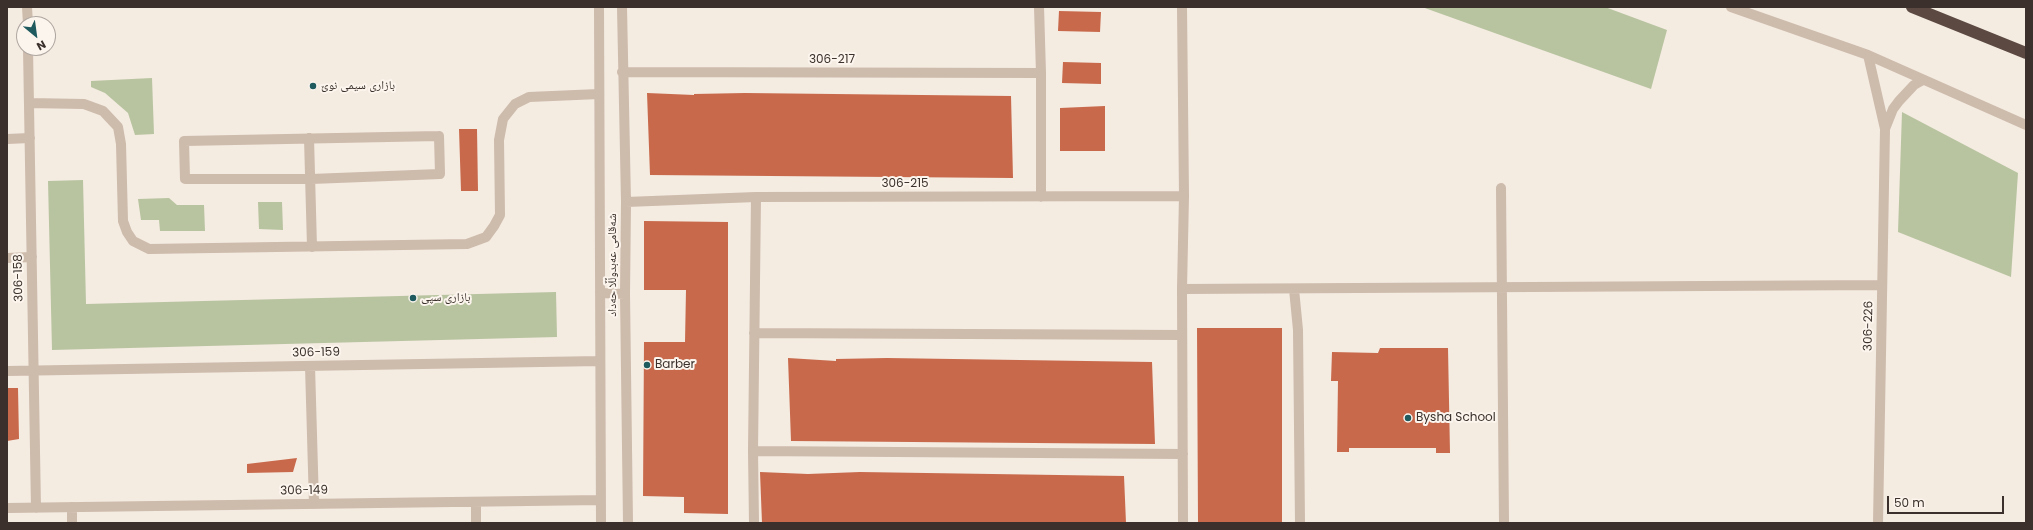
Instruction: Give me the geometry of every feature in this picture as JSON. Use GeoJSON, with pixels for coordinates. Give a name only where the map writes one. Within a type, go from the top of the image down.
{"type":"FeatureCollection","features":[{"type":"Feature","properties":{"kind":"highway"},"geometry":{"type":"LineString","coordinates":[[1912,7],[2026,53]]}},
{"type":"Feature","properties":{"kind":"street","name":"شەقامی عەبدوڵڵا حەداد"},"geometry":{"type":"LineString","coordinates":[[599,7],[601,523]]}},
{"type":"Feature","properties":{"kind":"street","name":"شەقامی عەبدوڵڵا حەداد"},"geometry":{"type":"LineString","coordinates":[[622,7],[622,72],[626,202],[625,294],[628,523]]}},
{"type":"Feature","properties":{"kind":"street"},"geometry":{"type":"LineString","coordinates":[[1039,7],[1041,73],[1041,197]]}},
{"type":"Feature","properties":{"kind":"street"},"geometry":{"type":"LineString","coordinates":[[1182,7],[1184,196],[1182,289],[1183,523]]}},
{"type":"Feature","properties":{"kind":"street"},"geometry":{"type":"LineString","coordinates":[[1731,7],[1868,55],[2026,126]]}},
{"type":"Feature","properties":{"kind":"street","name":"306-226"},"geometry":{"type":"LineString","coordinates":[[1868,55],[1885,130],[1878,523]]}},
{"type":"Feature","properties":{"kind":"street","name":"306-158"},"geometry":{"type":"LineString","coordinates":[[28,56],[36,508]]}},
{"type":"Feature","properties":{"kind":"street","name":"306-217"},"geometry":{"type":"LineString","coordinates":[[622,72],[1041,73]]}},
{"type":"Feature","properties":{"kind":"street","name":"306-226"},"geometry":{"type":"LineString","coordinates":[[1885,130],[1888,119],[1899,100],[1914,85],[1923,80]]}},
{"type":"Feature","properties":{"kind":"street"},"geometry":{"type":"LineString","coordinates":[[29,103],[84,104],[103,111],[118,127],[121,144],[123,221],[126,232],[133,242],[149,249],[312,247],[467,244],[486,237],[500,215],[499,140],[503,119],[515,104],[529,97],[599,94]]}},
{"type":"Feature","properties":{"kind":"street"},"geometry":{"type":"LineString","coordinates":[[439,136],[440,174],[311,179],[185,179],[184,141],[309,138],[439,136]]}},
{"type":"Feature","properties":{"kind":"street"},"geometry":{"type":"LineString","coordinates":[[7,139],[30,138]]}},
{"type":"Feature","properties":{"kind":"street"},"geometry":{"type":"LineString","coordinates":[[309,138],[312,247]]}},
{"type":"Feature","properties":{"kind":"street"},"geometry":{"type":"LineString","coordinates":[[1502,188],[1504,523]]}},
{"type":"Feature","properties":{"kind":"street","name":"306-215"},"geometry":{"type":"LineString","coordinates":[[626,202],[756,197],[1184,196]]}},
{"type":"Feature","properties":{"kind":"street"},"geometry":{"type":"LineString","coordinates":[[754,523],[753,451],[756,197]]}},
{"type":"Feature","properties":{"kind":"street"},"geometry":{"type":"LineString","coordinates":[[7,258],[32,257]]}},
{"type":"Feature","properties":{"kind":"street"},"geometry":{"type":"LineString","coordinates":[[1182,289],[1882,286]]}},
{"type":"Feature","properties":{"kind":"street"},"geometry":{"type":"LineString","coordinates":[[1294,289],[1298,330],[1300,523]]}},
{"type":"Feature","properties":{"kind":"street"},"geometry":{"type":"LineString","coordinates":[[600,294],[625,294]]}},
{"type":"Feature","properties":{"kind":"street"},"geometry":{"type":"LineString","coordinates":[[754,333],[1182,335]]}},
{"type":"Feature","properties":{"kind":"street","name":"306-159"},"geometry":{"type":"LineString","coordinates":[[7,371],[600,361]]}},
{"type":"Feature","properties":{"kind":"street"},"geometry":{"type":"LineString","coordinates":[[310,366],[314,504]]}},
{"type":"Feature","properties":{"kind":"street"},"geometry":{"type":"LineString","coordinates":[[753,451],[1183,454]]}},
{"type":"Feature","properties":{"kind":"street","name":"306-149"},"geometry":{"type":"LineString","coordinates":[[7,508],[600,500]]}},
{"type":"Feature","properties":{"kind":"street"},"geometry":{"type":"LineString","coordinates":[[476,502],[476,523]]}},
{"type":"Feature","properties":{"kind":"street"},"geometry":{"type":"LineString","coordinates":[[72,507],[72,523]]}},
{"type":"Feature","properties":{"kind":"green space"},"geometry":{"type":"Polygon","coordinates":[[[1422,7],[1605,7],[1667,30],[1651,89],[1422,7]]]}},
{"type":"Feature","properties":{"kind":"green space"},"geometry":{"type":"Polygon","coordinates":[[[152,78],[154,134],[135,135],[128,113],[105,93],[91,87],[91,81],[152,78]]]}},
{"type":"Feature","properties":{"kind":"green space"},"geometry":{"type":"Polygon","coordinates":[[[1902,112],[2018,173],[2011,277],[1898,232],[1902,112]]]}},
{"type":"Feature","properties":{"kind":"green space"},"geometry":{"type":"Polygon","coordinates":[[[83,180],[86,304],[556,292],[557,337],[52,350],[48,181],[83,180]]]}},
{"type":"Feature","properties":{"kind":"green space"},"geometry":{"type":"Polygon","coordinates":[[[169,198],[177,205],[204,205],[205,231],[160,231],[159,220],[141,220],[138,199],[169,198]]]}},
{"type":"Feature","properties":{"kind":"green space"},"geometry":{"type":"Polygon","coordinates":[[[258,202],[282,202],[283,230],[259,229],[258,202]]]}},
{"type":"Feature","properties":{"kind":"building"},"geometry":{"type":"Polygon","coordinates":[[[1059,11],[1101,12],[1100,32],[1058,31],[1059,11]]]}},
{"type":"Feature","properties":{"kind":"building"},"geometry":{"type":"Polygon","coordinates":[[[1063,62],[1101,63],[1101,84],[1062,83],[1063,62]]]}},
{"type":"Feature","properties":{"kind":"building"},"geometry":{"type":"Polygon","coordinates":[[[647,93],[694,95],[745,93],[1011,96],[1013,178],[650,175],[647,93]]]}},
{"type":"Feature","properties":{"kind":"building"},"geometry":{"type":"Polygon","coordinates":[[[1105,106],[1105,151],[1060,151],[1060,108],[1105,106]]]}},
{"type":"Feature","properties":{"kind":"building"},"geometry":{"type":"Polygon","coordinates":[[[459,129],[477,129],[478,191],[461,191],[459,129]]]}},
{"type":"Feature","properties":{"kind":"building"},"geometry":{"type":"Polygon","coordinates":[[[644,221],[728,222],[728,514],[684,513],[684,497],[643,496],[644,342],[685,342],[686,290],[644,290],[644,221]]]}},
{"type":"Feature","properties":{"kind":"building"},"geometry":{"type":"Polygon","coordinates":[[[1197,328],[1282,328],[1282,523],[1198,523],[1197,328]]]}},
{"type":"Feature","properties":{"kind":"building"},"geometry":{"type":"Polygon","coordinates":[[[1380,348],[1448,348],[1450,453],[1436,453],[1436,448],[1349,448],[1349,452],[1337,452],[1338,381],[1331,381],[1332,352],[1378,353],[1380,348]]]}},
{"type":"Feature","properties":{"kind":"building"},"geometry":{"type":"Polygon","coordinates":[[[788,358],[836,361],[836,359],[887,358],[1152,362],[1155,444],[791,441],[788,358]]]}},
{"type":"Feature","properties":{"kind":"building"},"geometry":{"type":"Polygon","coordinates":[[[7,388],[18,388],[19,439],[7,441],[7,388]]]}},
{"type":"Feature","properties":{"kind":"building"},"geometry":{"type":"Polygon","coordinates":[[[297,458],[293,472],[247,473],[247,464],[297,458]]]}},
{"type":"Feature","properties":{"kind":"building"},"geometry":{"type":"Polygon","coordinates":[[[760,472],[808,474],[860,472],[1124,476],[1126,523],[762,523],[760,472]]]}},
{"type":"Feature","properties":{"kind":"place","name":"بازاری سیمی نوێ"},"geometry":{"type":"Point","coordinates":[313,86]}},
{"type":"Feature","properties":{"kind":"place","name":"بازاری سپی"},"geometry":{"type":"Point","coordinates":[413,298]}},
{"type":"Feature","properties":{"kind":"place","name":"Barber"},"geometry":{"type":"Point","coordinates":[647,365]}},
{"type":"Feature","properties":{"kind":"place","name":"Bysha School"},"geometry":{"type":"Point","coordinates":[1408,418]}}]}
